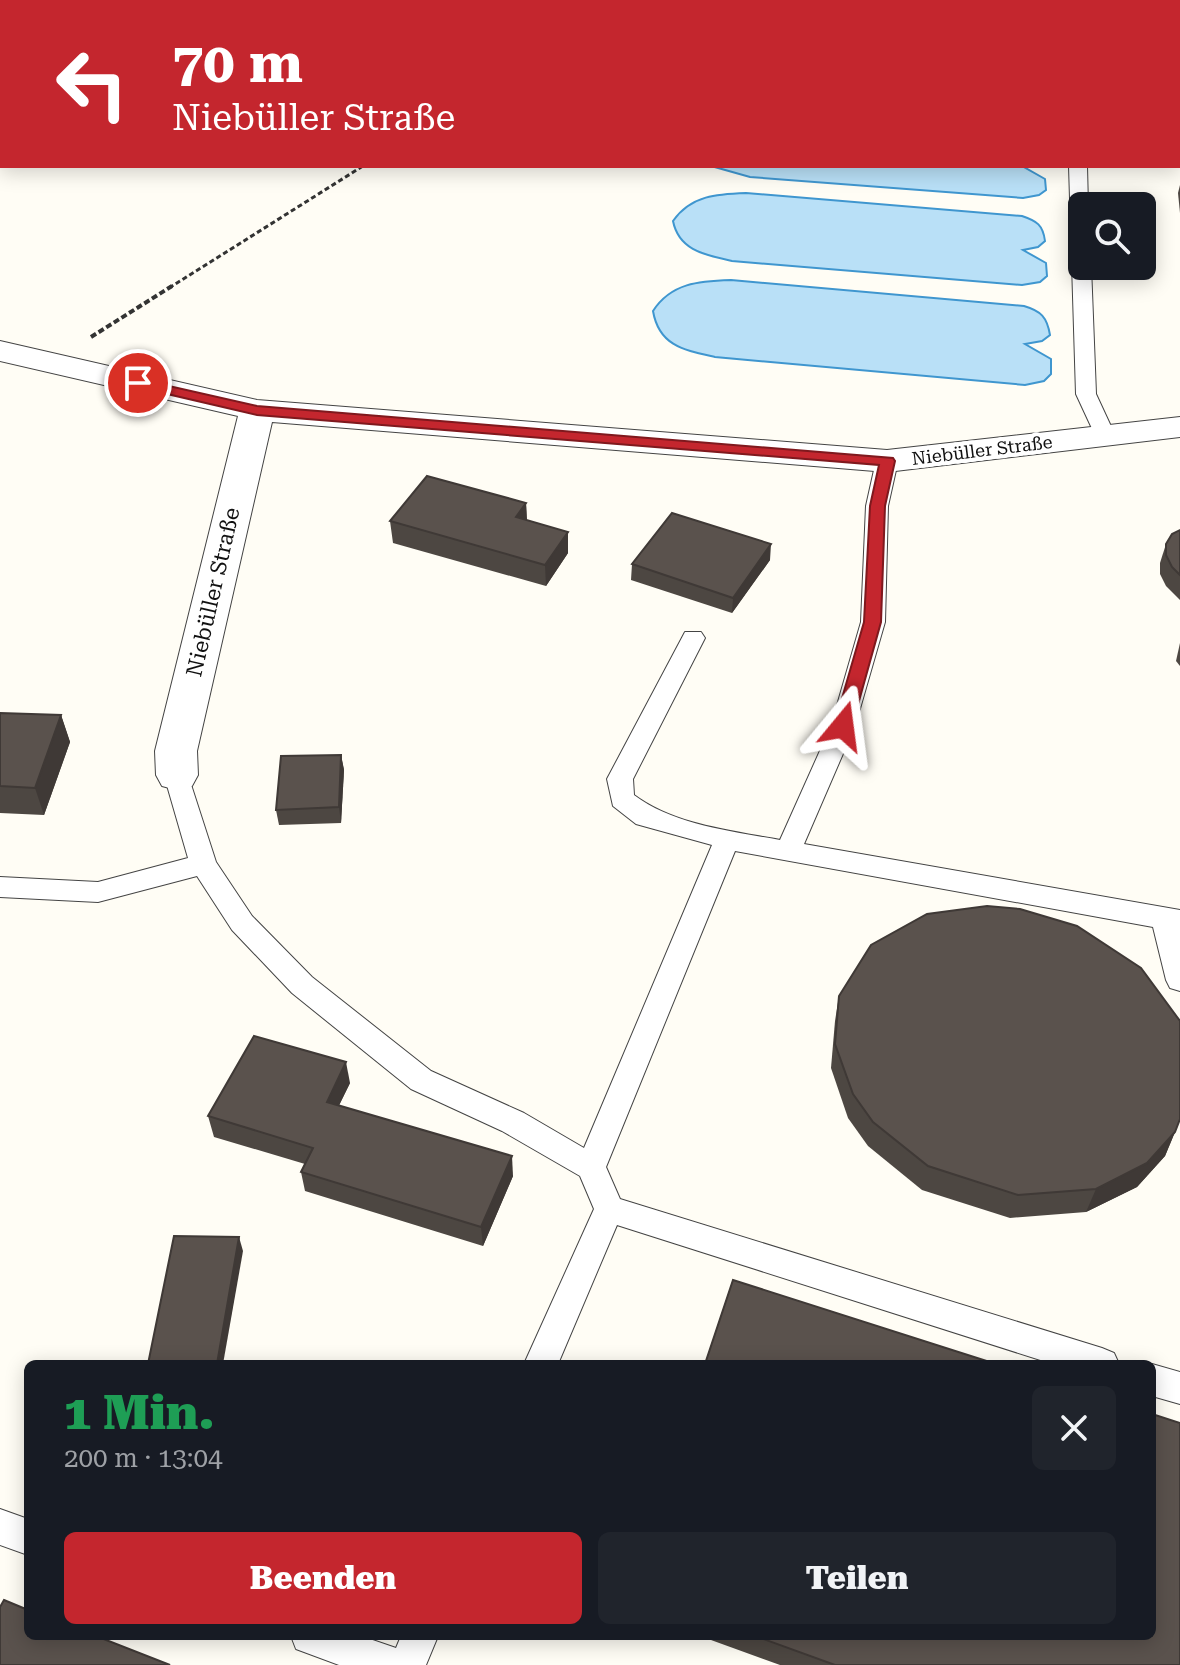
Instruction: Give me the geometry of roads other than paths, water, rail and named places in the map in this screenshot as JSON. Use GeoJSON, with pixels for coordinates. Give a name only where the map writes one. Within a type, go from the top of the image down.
{"type":"FeatureCollection","features":[{"type":"Feature","properties":{"kind":"street","name":"Niebüller Straße"},"geometry":{"type":"LineString","coordinates":[[0,351],[257,410],[887,461],[1180,427]]}},
{"type":"Feature","properties":{"kind":"street","name":"Niebüller Straße"},"geometry":{"type":"LineString","coordinates":[[177,775],[176,751],[257,410]]}},
{"type":"Feature","properties":{"kind":"lane"},"geometry":{"type":"LineString","coordinates":[[1078,168],[1086,394],[1105,435]]}},
{"type":"Feature","properties":{"kind":"lane"},"geometry":{"type":"LineString","coordinates":[[788,850],[843,726],[873,622],[877,506],[887,461]]}},
{"type":"Feature","properties":{"kind":"lane"},"geometry":{"type":"LineString","coordinates":[[693,638],[620,779],[622,799],[645,817],[727,840],[1173,920],[1180,980]]}},
{"type":"Feature","properties":{"kind":"lane"},"geometry":{"type":"LineString","coordinates":[[177,775],[203,864],[242,923],[302,985],[421,1080],[513,1122],[591,1167],[609,1209],[543,1360]]}},
{"type":"Feature","properties":{"kind":"lane"},"geometry":{"type":"LineString","coordinates":[[591,1167],[727,840]]}},
{"type":"Feature","properties":{"kind":"lane"},"geometry":{"type":"LineString","coordinates":[[0,887],[98,892],[203,864]]}},
{"type":"Feature","properties":{"kind":"lane"},"geometry":{"type":"LineString","coordinates":[[609,1209],[1089,1360]]}},
{"type":"Feature","properties":{"kind":"lane"},"geometry":{"type":"LineString","coordinates":[[1156,1381],[1180,1388]]}},
{"type":"Feature","properties":{"kind":"lane"},"geometry":{"type":"LineString","coordinates":[[0,1527],[24,1536]]}},
{"type":"Feature","properties":{"kind":"lane"},"geometry":{"type":"LineString","coordinates":[[320,1640],[391,1665]]}},
{"type":"Feature","properties":{"kind":"lane"},"geometry":{"type":"LineString","coordinates":[[407,1665],[418,1640]]}},
{"type":"Feature","properties":{"kind":"water"},"geometry":{"type":"Polygon","coordinates":[[[718,168],[1026,168],[1045,179],[1046,190],[1039,195],[1023,198],[750,177],[718,168]]]}},
{"type":"Feature","properties":{"kind":"water"},"geometry":{"type":"Polygon","coordinates":[[[746,193],[1022,216],[1035,222],[1043,231],[1045,241],[1038,247],[1023,250],[1046,263],[1047,276],[1040,282],[1022,285],[732,261],[695,250],[676,231],[673,221],[680,212],[697,201],[715,195],[746,193]]]}},
{"type":"Feature","properties":{"kind":"water"},"geometry":{"type":"Polygon","coordinates":[[[731,280],[1024,306],[1039,313],[1047,324],[1050,335],[1042,341],[1025,344],[1051,359],[1051,374],[1044,381],[1025,385],[715,357],[683,349],[661,332],[653,311],[668,294],[687,285],[731,280]]]}}]}
